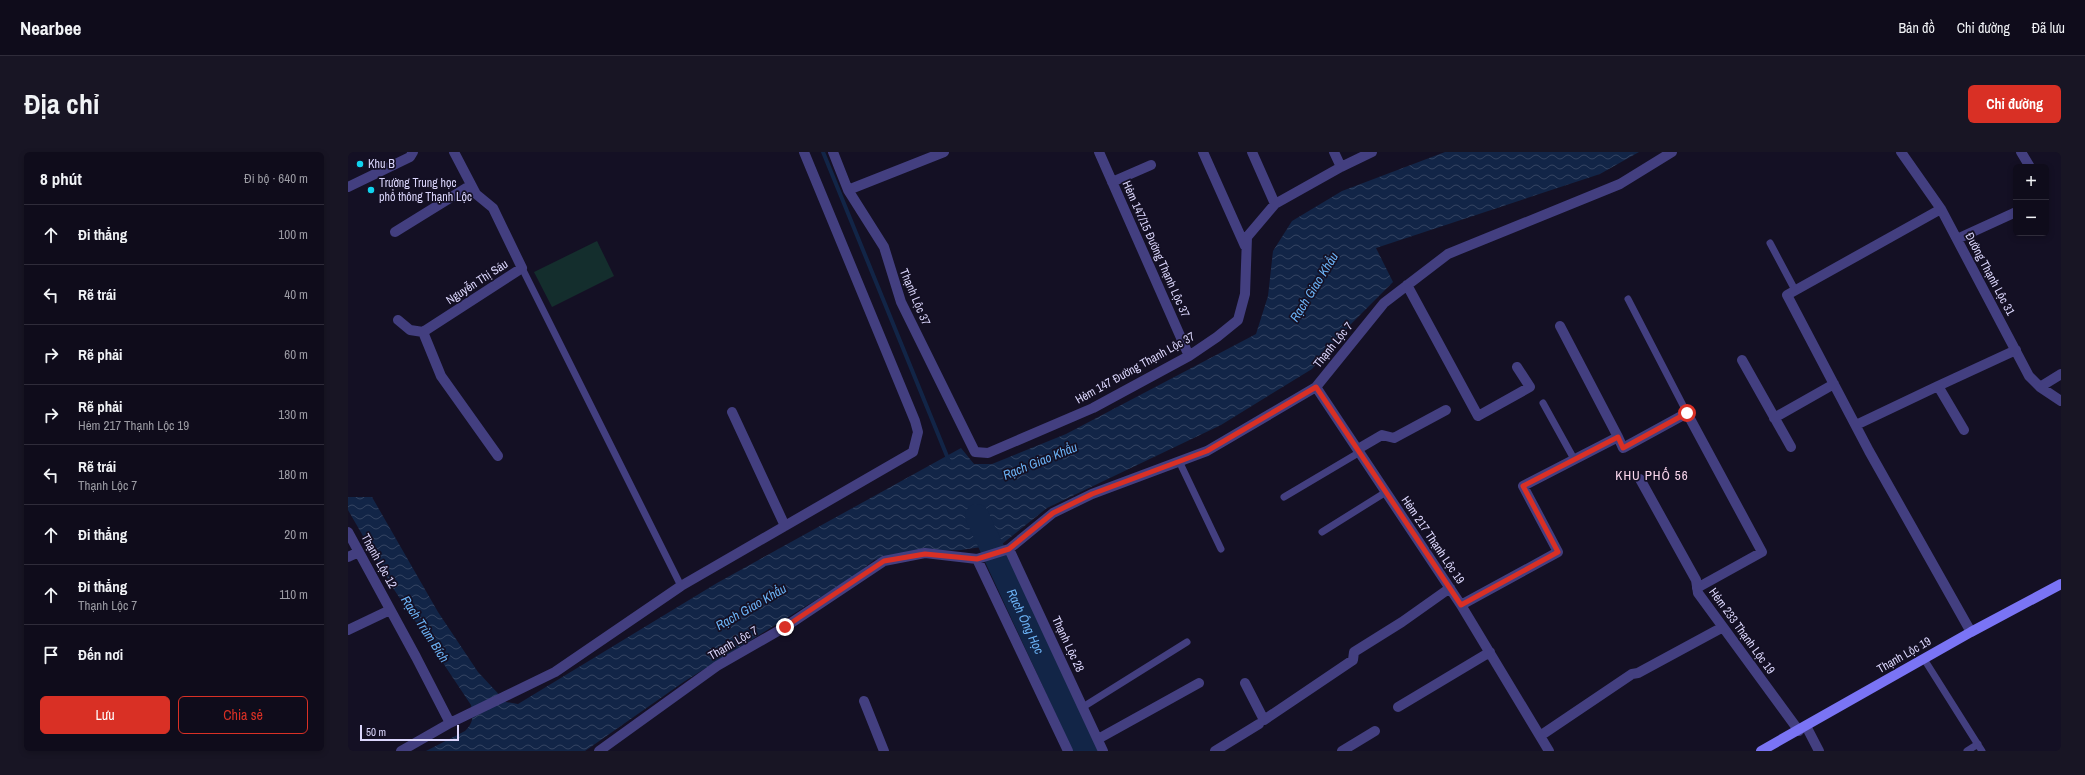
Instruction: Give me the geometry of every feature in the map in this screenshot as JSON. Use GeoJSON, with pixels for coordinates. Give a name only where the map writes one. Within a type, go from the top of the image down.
{"type":"FeatureCollection","features":[{"type":"Feature","properties":{"kind":"street"},"geometry":{"type":"LineString","coordinates":[[348,187],[410,157],[413,152]]}},
{"type":"Feature","properties":{"kind":"street","name":"Nguyễn Thị Sáu"},"geometry":{"type":"LineString","coordinates":[[423,332],[522,268],[493,208],[476,194],[454,152]]}},
{"type":"Feature","properties":{"kind":"street"},"geometry":{"type":"LineString","coordinates":[[401,751],[489,703],[555,672],[681,586],[913,452],[918,432],[910,407],[804,152]]}},
{"type":"Feature","properties":{"kind":"street","name":"Thạnh Lộc 37"},"geometry":{"type":"LineString","coordinates":[[833,152],[848,190],[884,247],[901,302],[975,452]]}},
{"type":"Feature","properties":{"kind":"street"},"geometry":{"type":"LineString","coordinates":[[848,190],[944,152]]}},
{"type":"Feature","properties":{"kind":"street","name":"Hẻm 147/15 Đường Thạnh Lộc 37"},"geometry":{"type":"LineString","coordinates":[[1099,152],[1188,356]]}},
{"type":"Feature","properties":{"kind":"street"},"geometry":{"type":"LineString","coordinates":[[1203,152],[1246,248]]}},
{"type":"Feature","properties":{"kind":"street"},"geometry":{"type":"LineString","coordinates":[[1252,152],[1275,204]]}},
{"type":"Feature","properties":{"kind":"street"},"geometry":{"type":"LineString","coordinates":[[1334,152],[1341,167]]}},
{"type":"Feature","properties":{"kind":"street","name":"Thạnh Lộc 7"},"geometry":{"type":"LineString","coordinates":[[1009,549],[1053,513],[1092,494],[1207,451],[1316,387],[1384,303],[1448,254],[1620,184],[1672,152]]}},
{"type":"Feature","properties":{"kind":"street","name":"Đường Thạnh Lộc 31"},"geometry":{"type":"LineString","coordinates":[[1901,152],[1941,209],[2029,376],[2040,387],[2061,401]]}},
{"type":"Feature","properties":{"kind":"street"},"geometry":{"type":"LineString","coordinates":[[2021,152],[2028,164]]}},
{"type":"Feature","properties":{"kind":"street","name":"Hẻm 147 Đường Thạnh Lộc 37"},"geometry":{"type":"LineString","coordinates":[[975,452],[988,453],[1093,408],[1188,356],[1238,320],[1245,294],[1247,237],[1275,204],[1369,153]]}},
{"type":"Feature","properties":{"kind":"street"},"geometry":{"type":"LineString","coordinates":[[1112,182],[1151,165]]}},
{"type":"Feature","properties":{"kind":"street"},"geometry":{"type":"LineString","coordinates":[[394,232],[471,185]]}},
{"type":"Feature","properties":{"kind":"street"},"geometry":{"type":"LineString","coordinates":[[1941,209],[1787,295],[1856,425],[1971,632]]}},
{"type":"Feature","properties":{"kind":"street"},"geometry":{"type":"LineString","coordinates":[[1957,239],[2013,213]]}},
{"type":"Feature","properties":{"kind":"street"},"geometry":{"type":"LineString","coordinates":[[1407,285],[1478,416],[1530,387],[1517,367]]}},
{"type":"Feature","properties":{"kind":"street"},"geometry":{"type":"LineString","coordinates":[[398,320],[410,330],[423,332],[441,376],[498,456]]}},
{"type":"Feature","properties":{"kind":"street"},"geometry":{"type":"LineString","coordinates":[[1560,326],[1623,448],[1687,413],[1762,552],[1697,588]]}},
{"type":"Feature","properties":{"kind":"street"},"geometry":{"type":"LineString","coordinates":[[1856,425],[2016,350]]}},
{"type":"Feature","properties":{"kind":"street"},"geometry":{"type":"LineString","coordinates":[[1742,360],[1791,447]]}},
{"type":"Feature","properties":{"kind":"street"},"geometry":{"type":"LineString","coordinates":[[2040,387],[2061,374]]}},
{"type":"Feature","properties":{"kind":"street"},"geometry":{"type":"LineString","coordinates":[[1774,418],[1834,384]]}},
{"type":"Feature","properties":{"kind":"street"},"geometry":{"type":"LineString","coordinates":[[1938,386],[1964,430]]}},
{"type":"Feature","properties":{"kind":"street","name":"Hẻm 217 Thạnh Lộc 19"},"geometry":{"type":"LineString","coordinates":[[1316,387],[1360,449],[1386,492],[1461,605],[1549,751]]}},
{"type":"Feature","properties":{"kind":"street"},"geometry":{"type":"LineString","coordinates":[[1360,449],[1382,434],[1394,438],[1446,410]]}},
{"type":"Feature","properties":{"kind":"street"},"geometry":{"type":"LineString","coordinates":[[732,412],[785,526]]}},
{"type":"Feature","properties":{"kind":"street"},"geometry":{"type":"LineString","coordinates":[[1461,605],[1558,552],[1523,486],[1618,437]]}},
{"type":"Feature","properties":{"kind":"street","name":"Hẻm 233 Thạnh Lộc 19"},"geometry":{"type":"LineString","coordinates":[[1640,479],[1696,580],[1698,593],[1819,751]]}},
{"type":"Feature","properties":{"kind":"street","name":"Thạnh Lộc 12"},"geometry":{"type":"LineString","coordinates":[[348,532],[450,724]]}},
{"type":"Feature","properties":{"kind":"street"},"geometry":{"type":"LineString","coordinates":[[1009,549],[977,559],[1068,751]]}},
{"type":"Feature","properties":{"kind":"street","name":"Thạnh Lộc 28"},"geometry":{"type":"LineString","coordinates":[[1009,549],[1103,751]]}},
{"type":"Feature","properties":{"kind":"street"},"geometry":{"type":"LineString","coordinates":[[348,557],[359,552]]}},
{"type":"Feature","properties":{"kind":"street","name":"Thạnh Lộc 7"},"geometry":{"type":"LineString","coordinates":[[599,751],[717,666],[785,627],[884,561],[925,554],[977,559]]}},
{"type":"Feature","properties":{"kind":"street","name":"Thạnh Lộc 19"},"geometry":{"type":"LineString","coordinates":[[1761,751],[1971,632],[2061,584]]}},
{"type":"Feature","properties":{"kind":"street"},"geometry":{"type":"LineString","coordinates":[[1245,683],[1264,720],[1353,660],[1354,652],[1402,622],[1450,588]]}},
{"type":"Feature","properties":{"kind":"street"},"geometry":{"type":"LineString","coordinates":[[348,630],[390,610]]}},
{"type":"Feature","properties":{"kind":"street"},"geometry":{"type":"LineString","coordinates":[[1540,736],[1632,674],[1638,673],[1723,627]]}},
{"type":"Feature","properties":{"kind":"street"},"geometry":{"type":"LineString","coordinates":[[1398,706],[1490,652]]}},
{"type":"Feature","properties":{"kind":"street"},"geometry":{"type":"LineString","coordinates":[[1098,739],[1199,684]]}},
{"type":"Feature","properties":{"kind":"street"},"geometry":{"type":"LineString","coordinates":[[864,701],[884,751]]}},
{"type":"Feature","properties":{"kind":"street"},"geometry":{"type":"LineString","coordinates":[[1215,751],[1259,724]]}},
{"type":"Feature","properties":{"kind":"street"},"geometry":{"type":"LineString","coordinates":[[1342,751],[1375,731]]}},
{"type":"Feature","properties":{"kind":"lane"},"geometry":{"type":"LineString","coordinates":[[1770,243],[1795,290]]}},
{"type":"Feature","properties":{"kind":"lane"},"geometry":{"type":"LineString","coordinates":[[522,268],[681,586]]}},
{"type":"Feature","properties":{"kind":"lane"},"geometry":{"type":"LineString","coordinates":[[1628,299],[1687,413]]}},
{"type":"Feature","properties":{"kind":"lane"},"geometry":{"type":"LineString","coordinates":[[1543,403],[1574,459]]}},
{"type":"Feature","properties":{"kind":"lane"},"geometry":{"type":"LineString","coordinates":[[1284,497],[1360,449]]}},
{"type":"Feature","properties":{"kind":"lane"},"geometry":{"type":"LineString","coordinates":[[1179,461],[1221,549]]}},
{"type":"Feature","properties":{"kind":"lane"},"geometry":{"type":"LineString","coordinates":[[1322,532],[1386,492]]}},
{"type":"Feature","properties":{"kind":"lane"},"geometry":{"type":"LineString","coordinates":[[1083,707],[1187,642]]}},
{"type":"Feature","properties":{"kind":"lane"},"geometry":{"type":"LineString","coordinates":[[1924,659],[1982,751]]}},
{"type":"Feature","properties":{"kind":"lane"},"geometry":{"type":"LineString","coordinates":[[1967,751],[1978,744]]}},
{"type":"Feature","properties":{"kind":"green space"},"geometry":{"type":"Polygon","coordinates":[[[597,241],[614,276],[552,307],[534,272],[597,241]]]}},
{"type":"Feature","properties":{"kind":"water"},"geometry":{"type":"Polygon","coordinates":[[[1445,152],[1639,152],[1600,174],[1376,248],[1393,282],[1348,327],[1312,369],[1221,425],[1047,508],[1002,544],[961,550],[906,552],[874,560],[853,577],[685,681],[585,751],[426,751],[465,731],[470,725],[472,719],[471,705],[393,588],[348,510],[348,497],[372,497],[438,612],[478,672],[506,702],[518,704],[717,583],[961,448],[974,464],[992,464],[1066,434],[1256,334],[1268,296],[1273,251],[1292,221],[1342,191],[1445,152]]]}},
{"type":"Feature","properties":{"kind":"waterway"},"geometry":{"type":"LineString","coordinates":[[823,152],[949,461]]}},
{"type":"Feature","properties":{"kind":"waterway","name":"Rạch Ông Học"},"geometry":{"type":"LineString","coordinates":[[977,516],[1086,751]]}},
{"type":"Feature","properties":{"kind":"place","name":"Khu B"},"geometry":{"type":"Point","coordinates":[360,164]}},
{"type":"Feature","properties":{"kind":"place","name":"Trường Trung học phổ thông Thạnh Lộc"},"geometry":{"type":"Point","coordinates":[371,190]}},
{"type":"Feature","properties":{"kind":"district","name":"KHU PHỐ 56"},"geometry":{"type":"Point","coordinates":[1652,475]}},
{"type":"Feature","properties":{"kind":"route"},"geometry":{"type":"LineString","coordinates":[[785,627],[884,561],[925,554],[977,559],[1009,549],[1053,513],[1092,494],[1207,451],[1316,387],[1461,605],[1558,552],[1523,486],[1618,437],[1623,448],[1687,413]]}},
{"type":"Feature","properties":{"kind":"water label","name":"Rạch Giao Khẩu"},"geometry":{"type":"Point","coordinates":[1314,287]}},
{"type":"Feature","properties":{"kind":"water label","name":"Rạch Giao Khẩu"},"geometry":{"type":"Point","coordinates":[1040,461]}},
{"type":"Feature","properties":{"kind":"water label","name":"Rạch Giao Khẩu"},"geometry":{"type":"Point","coordinates":[751,607]}},
{"type":"Feature","properties":{"kind":"water label","name":"Rạch Trùm Bích"},"geometry":{"type":"Point","coordinates":[425,629]}}]}
